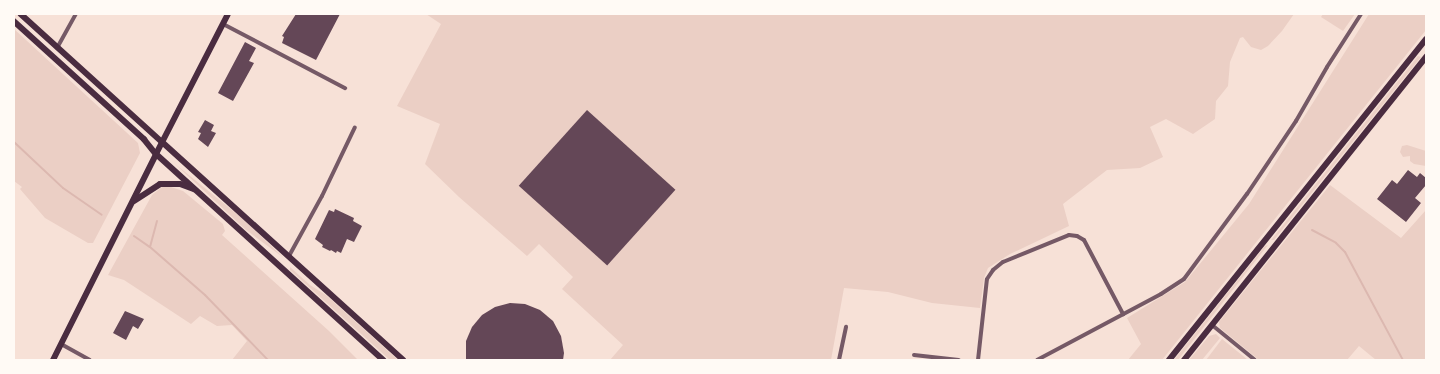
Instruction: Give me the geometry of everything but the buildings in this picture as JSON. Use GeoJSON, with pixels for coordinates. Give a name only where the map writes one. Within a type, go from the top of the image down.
{"type":"FeatureCollection","features":[{"type":"Feature","properties":{"kind":"main road"},"geometry":{"type":"LineString","coordinates":[[21,14],[403,360]]}},
{"type":"Feature","properties":{"kind":"main road"},"geometry":{"type":"LineString","coordinates":[[53,360],[228,14]]}},
{"type":"Feature","properties":{"kind":"main road"},"geometry":{"type":"LineString","coordinates":[[14,21],[144,139],[156,154],[194,189],[383,360]]}},
{"type":"Feature","properties":{"kind":"main road"},"geometry":{"type":"LineString","coordinates":[[1170,360],[1426,39]]}},
{"type":"Feature","properties":{"kind":"main road"},"geometry":{"type":"LineString","coordinates":[[1184,360],[1426,56],[1417,50]]}},
{"type":"Feature","properties":{"kind":"main road"},"geometry":{"type":"LineString","coordinates":[[132,202],[160,184],[180,184],[194,189]]}},
{"type":"Feature","properties":{"kind":"main road"},"geometry":{"type":"LineString","coordinates":[[1265,240],[1274,247]]}},
{"type":"Feature","properties":{"kind":"main road"},"geometry":{"type":"LineString","coordinates":[[280,266],[289,256]]}},
{"type":"Feature","properties":{"kind":"street"},"geometry":{"type":"LineString","coordinates":[[58,48],[76,14]]}},
{"type":"Feature","properties":{"kind":"street"},"geometry":{"type":"LineString","coordinates":[[1037,360],[1176,285],[1190,272],[1296,121],[1327,67],[1361,14]]}},
{"type":"Feature","properties":{"kind":"street"},"geometry":{"type":"LineString","coordinates":[[224,24],[345,88]]}},
{"type":"Feature","properties":{"kind":"street"},"geometry":{"type":"LineString","coordinates":[[289,256],[322,196],[355,127]]}},
{"type":"Feature","properties":{"kind":"street"},"geometry":{"type":"LineString","coordinates":[[978,360],[988,279],[993,270],[1003,262],[1069,235],[1077,236],[1084,240],[1123,314]]}},
{"type":"Feature","properties":{"kind":"street"},"geometry":{"type":"LineString","coordinates":[[1212,325],[1255,360]]}},
{"type":"Feature","properties":{"kind":"street"},"geometry":{"type":"LineString","coordinates":[[839,360],[846,327]]}},
{"type":"Feature","properties":{"kind":"street"},"geometry":{"type":"LineString","coordinates":[[61,344],[90,360]]}},
{"type":"Feature","properties":{"kind":"street"},"geometry":{"type":"LineString","coordinates":[[914,355],[959,360]]}},
{"type":"Feature","properties":{"kind":"shaded area"},"geometry":{"type":"Polygon","coordinates":[[[426,14],[1294,14],[1282,31],[1268,46],[1261,50],[1251,47],[1243,37],[1240,38],[1230,62],[1228,86],[1216,101],[1215,119],[1193,134],[1166,119],[1150,127],[1163,157],[1140,168],[1107,170],[1063,204],[1069,226],[1010,254],[988,268],[984,278],[980,308],[932,303],[888,292],[844,288],[831,360],[610,360],[623,345],[562,289],[573,277],[539,244],[527,256],[459,197],[425,164],[440,124],[397,106],[441,24],[426,14]]]}},
{"type":"Feature","properties":{"kind":"shaded area"},"geometry":{"type":"Polygon","coordinates":[[[1323,14],[1355,14],[1343,31],[1321,17],[1323,14]]]}},
{"type":"Feature","properties":{"kind":"shaded area"},"geometry":{"type":"Polygon","coordinates":[[[1369,14],[1426,14],[1426,30],[1162,360],[1128,360],[1141,344],[1127,318],[1185,282],[1249,204],[1369,14]]]}},
{"type":"Feature","properties":{"kind":"shaded area"},"geometry":{"type":"Polygon","coordinates":[[[14,29],[138,143],[140,153],[93,243],[88,243],[45,218],[20,189],[22,187],[14,181],[14,29]]]}},
{"type":"Feature","properties":{"kind":"shaded area"},"geometry":{"type":"Polygon","coordinates":[[[1418,56],[1421,57],[1274,240],[1271,240],[1418,56]]]}},
{"type":"Feature","properties":{"kind":"shaded area"},"geometry":{"type":"Polygon","coordinates":[[[1407,145],[1426,151],[1426,166],[1414,164],[1410,161],[1410,156],[1403,157],[1400,152],[1402,146],[1407,145]]]}},
{"type":"Feature","properties":{"kind":"shaded area"},"geometry":{"type":"Polygon","coordinates":[[[174,163],[243,219],[284,258],[246,230],[174,163]]]}},
{"type":"Feature","properties":{"kind":"shaded area"},"geometry":{"type":"Polygon","coordinates":[[[1330,185],[1401,238],[1426,210],[1426,360],[1376,360],[1359,346],[1347,360],[1259,360],[1220,328],[1219,322],[1330,185]]]}},
{"type":"Feature","properties":{"kind":"shaded area"},"geometry":{"type":"Polygon","coordinates":[[[162,187],[171,187],[183,191],[223,224],[225,231],[222,235],[329,331],[358,360],[232,360],[247,341],[232,325],[217,326],[200,316],[191,324],[124,280],[108,275],[152,195],[162,187]]]}},
{"type":"Feature","properties":{"kind":"shaded area"},"geometry":{"type":"Polygon","coordinates":[[[1268,245],[1178,360],[1174,360],[1265,246],[1268,245]]]}},
{"type":"Feature","properties":{"kind":"shaded area"},"geometry":{"type":"Polygon","coordinates":[[[290,267],[310,285],[326,295],[398,360],[390,360],[290,270],[290,267]]]}},
{"type":"Feature","properties":{"kind":"shaded area"},"geometry":{"type":"Polygon","coordinates":[[[1216,334],[1220,338],[1202,360],[1189,360],[1209,336],[1216,334]]]}},
{"type":"Feature","properties":{"kind":"shaded area"},"geometry":{"type":"Polygon","coordinates":[[[1222,339],[1248,360],[1206,360],[1222,339]]]}},
{"type":"Feature","properties":{"kind":"waterway"},"geometry":{"type":"LineString","coordinates":[[14,142],[63,188],[102,215]]}},
{"type":"Feature","properties":{"kind":"waterway"},"geometry":{"type":"LineString","coordinates":[[150,247],[157,221]]}},
{"type":"Feature","properties":{"kind":"waterway"},"geometry":{"type":"LineString","coordinates":[[1312,230],[1336,243],[1345,252],[1403,360]]}},
{"type":"Feature","properties":{"kind":"waterway"},"geometry":{"type":"LineString","coordinates":[[134,236],[150,247],[205,295],[268,360]]}}]}
